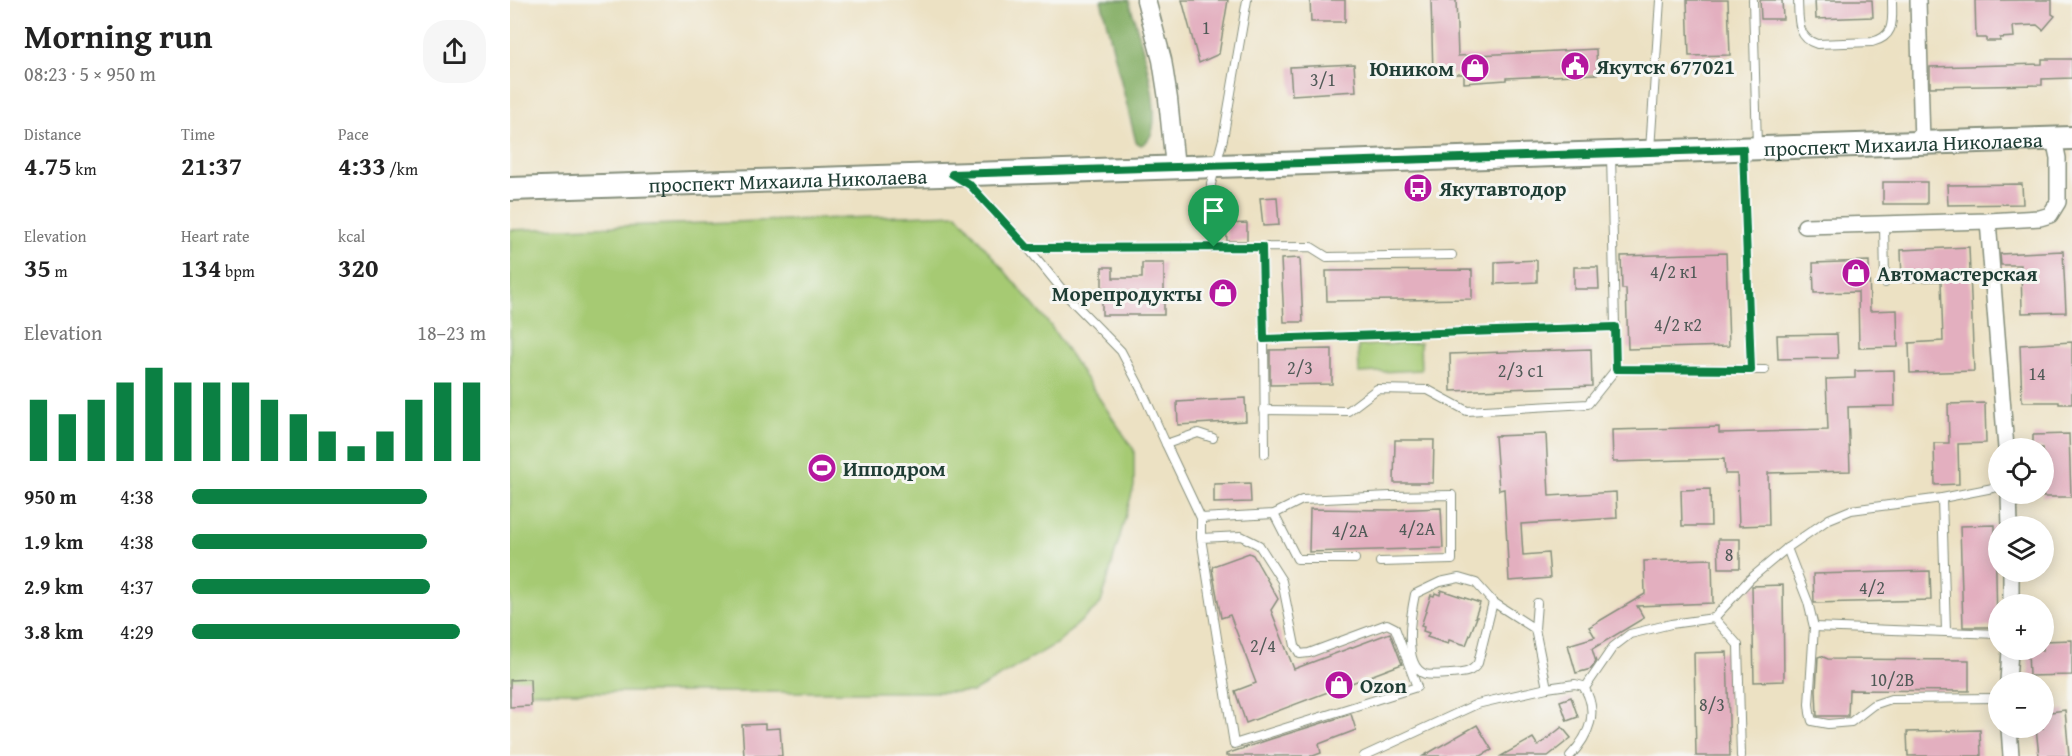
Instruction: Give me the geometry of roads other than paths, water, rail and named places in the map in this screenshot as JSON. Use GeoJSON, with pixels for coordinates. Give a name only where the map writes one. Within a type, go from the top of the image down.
{"type":"FeatureCollection","features":[{"type":"Feature","properties":{"kind":"main road","name":"проспект Михаила Николаева"},"geometry":{"type":"LineString","coordinates":[[510,189],[2063,138]]}},
{"type":"Feature","properties":{"kind":"street"},"geometry":{"type":"LineString","coordinates":[[1146,0],[1162,60],[1175,167]]}},
{"type":"Feature","properties":{"kind":"street"},"geometry":{"type":"LineString","coordinates":[[1918,0],[1922,143]]}},
{"type":"Feature","properties":{"kind":"street"},"geometry":{"type":"LineString","coordinates":[[1805,226],[1988,221],[2040,218],[2050,215],[2058,202],[2058,158],[2063,138]]}},
{"type":"Feature","properties":{"kind":"street"},"geometry":{"type":"LineString","coordinates":[[1988,221],[2005,438]]}},
{"type":"Feature","properties":{"kind":"street"},"geometry":{"type":"LineString","coordinates":[[2010,738],[2011,756]]}},
{"type":"Feature","properties":{"kind":"lane"},"geometry":{"type":"LineString","coordinates":[[1214,247],[1211,184],[1223,139],[1247,0]]}},
{"type":"Feature","properties":{"kind":"lane"},"geometry":{"type":"LineString","coordinates":[[1650,152],[1660,0]]}},
{"type":"Feature","properties":{"kind":"lane"},"geometry":{"type":"LineString","coordinates":[[1751,370],[1750,149],[1753,0]]}},
{"type":"Feature","properties":{"kind":"lane"},"geometry":{"type":"LineString","coordinates":[[1798,0],[1801,34],[1809,42],[1817,44],[1880,40],[1890,31],[1892,0]]}},
{"type":"Feature","properties":{"kind":"lane"},"geometry":{"type":"LineString","coordinates":[[1264,410],[1348,411],[1377,389],[1428,390],[1467,411],[1588,404],[1616,369],[1611,153]]}},
{"type":"Feature","properties":{"kind":"lane"},"geometry":{"type":"LineString","coordinates":[[952,174],[970,185],[1028,248],[1069,298],[1121,351],[1201,518],[1201,538],[1234,744],[1417,687],[1395,628],[1387,624],[1309,654],[1300,654],[1295,646],[1282,581],[1259,545],[1241,536],[1201,538]]}},
{"type":"Feature","properties":{"kind":"lane"},"geometry":{"type":"LineString","coordinates":[[1884,224],[1885,283]]}},
{"type":"Feature","properties":{"kind":"lane"},"geometry":{"type":"LineString","coordinates":[[1262,247],[1264,454]]}},
{"type":"Feature","properties":{"kind":"lane"},"geometry":{"type":"LineString","coordinates":[[1028,248],[1311,247],[1327,257],[1452,255]]}},
{"type":"Feature","properties":{"kind":"lane"},"geometry":{"type":"LineString","coordinates":[[1264,339],[1615,327]]}},
{"type":"Feature","properties":{"kind":"lane"},"geometry":{"type":"LineString","coordinates":[[1616,369],[1765,370]]}},
{"type":"Feature","properties":{"kind":"lane"},"geometry":{"type":"LineString","coordinates":[[1166,444],[1198,433],[1213,438]]}},
{"type":"Feature","properties":{"kind":"lane"},"geometry":{"type":"LineString","coordinates":[[1585,688],[1613,647],[1630,634],[1671,624],[1713,618],[1750,579],[1787,548],[1829,519],[1851,510],[1942,498],[1988,489]]}},
{"type":"Feature","properties":{"kind":"lane"},"geometry":{"type":"LineString","coordinates":[[1201,518],[1274,514],[1302,500],[1452,495],[1452,560],[1380,562]]}},
{"type":"Feature","properties":{"kind":"lane"},"geometry":{"type":"LineString","coordinates":[[1942,498],[1947,631]]}},
{"type":"Feature","properties":{"kind":"lane"},"geometry":{"type":"LineString","coordinates":[[1274,514],[1298,559],[1355,559]]}},
{"type":"Feature","properties":{"kind":"lane"},"geometry":{"type":"LineString","coordinates":[[1787,548],[1808,602],[1814,627],[1809,713],[1812,721],[1819,723],[1851,722],[1873,705],[1891,699],[1988,698]]}},
{"type":"Feature","properties":{"kind":"lane"},"geometry":{"type":"LineString","coordinates":[[1493,602],[1478,663],[1474,670],[1466,673],[1426,674],[1416,668],[1410,656],[1415,594],[1440,582],[1459,578],[1476,583],[1493,602],[1535,629]]}},
{"type":"Feature","properties":{"kind":"lane"},"geometry":{"type":"LineString","coordinates":[[1537,603],[1535,629],[1547,688]]}},
{"type":"Feature","properties":{"kind":"lane"},"geometry":{"type":"LineString","coordinates":[[1713,618],[1738,645],[1741,756]]}},
{"type":"Feature","properties":{"kind":"lane"},"geometry":{"type":"LineString","coordinates":[[1814,627],[1988,633]]}},
{"type":"Feature","properties":{"kind":"lane"},"geometry":{"type":"LineString","coordinates":[[1364,756],[1477,704],[1575,684],[1583,686],[1589,695],[1592,721],[1581,744],[1570,756]]}},
{"type":"Feature","properties":{"kind":"place","name":"Якутск 677021"},"geometry":{"type":"Point","coordinates":[1575,66]}},
{"type":"Feature","properties":{"kind":"place","name":"Юником"},"geometry":{"type":"Point","coordinates":[1475,68]}},
{"type":"Feature","properties":{"kind":"place","name":"Якутавтодор"},"geometry":{"type":"Point","coordinates":[1418,188]}},
{"type":"Feature","properties":{"kind":"place","name":"Автомастерская"},"geometry":{"type":"Point","coordinates":[1856,273]}},
{"type":"Feature","properties":{"kind":"place","name":"Морепродукты"},"geometry":{"type":"Point","coordinates":[1223,293]}},
{"type":"Feature","properties":{"kind":"place","name":"Ипподром"},"geometry":{"type":"Point","coordinates":[822,468]}},
{"type":"Feature","properties":{"kind":"place","name":"Ozon"},"geometry":{"type":"Point","coordinates":[1339,685]}}]}
